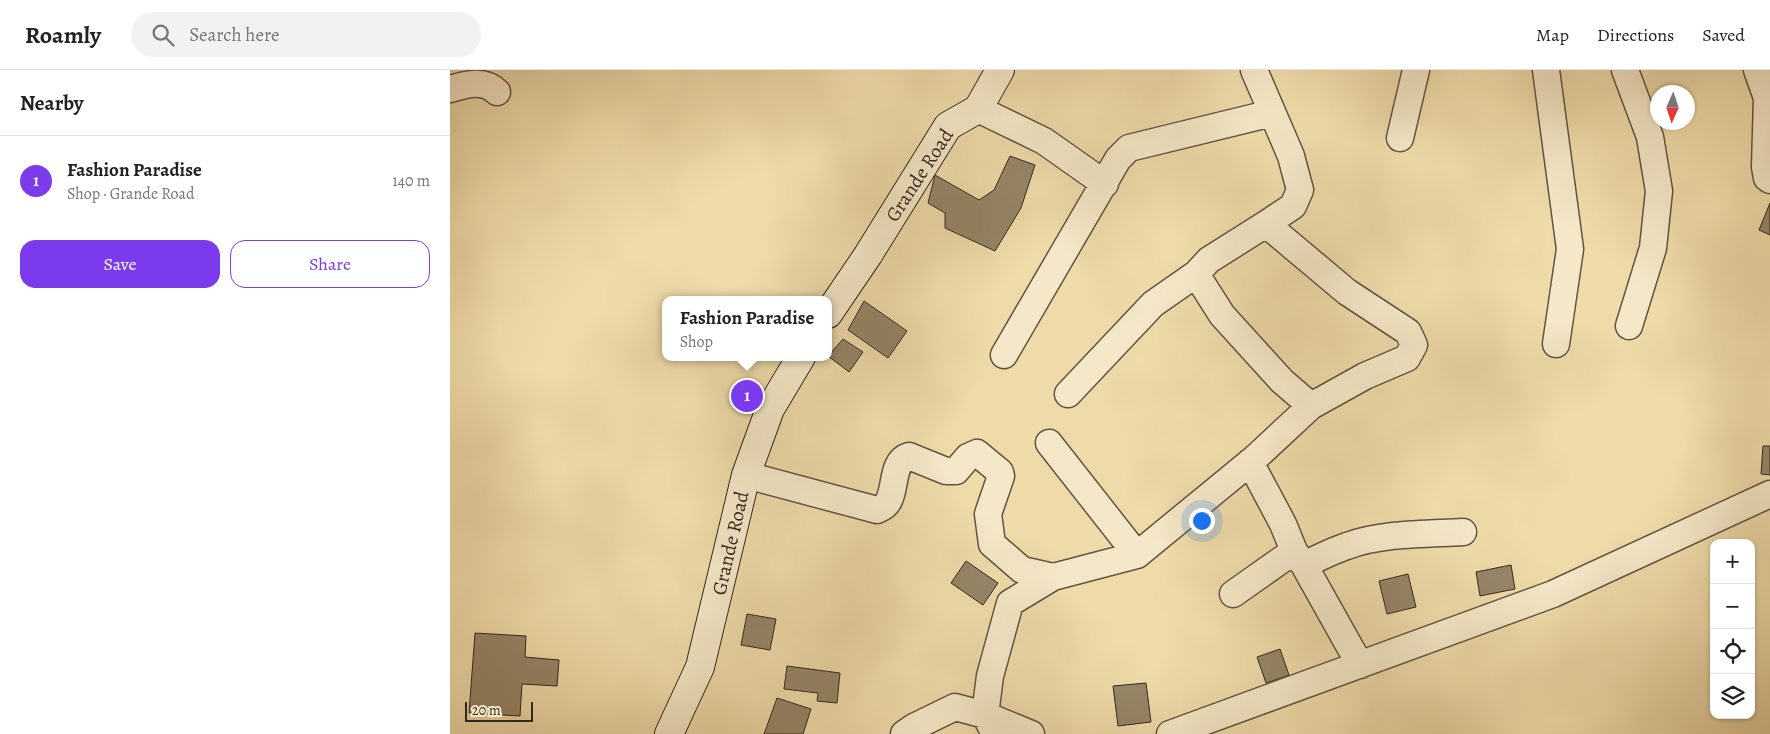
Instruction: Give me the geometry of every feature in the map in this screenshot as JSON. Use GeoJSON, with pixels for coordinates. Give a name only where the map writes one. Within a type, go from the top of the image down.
{"type":"FeatureCollection","features":[{"type":"Feature","properties":{"kind":"street"},"geometry":{"type":"LineString","coordinates":[[1000,70],[978,109],[1044,142],[1105,184]]}},
{"type":"Feature","properties":{"kind":"street"},"geometry":{"type":"LineString","coordinates":[[1068,394],[1153,304],[1196,274],[1209,260],[1293,206],[1300,190],[1291,156],[1254,70]]}},
{"type":"Feature","properties":{"kind":"street"},"geometry":{"type":"LineString","coordinates":[[1400,138],[1416,70]]}},
{"type":"Feature","properties":{"kind":"street"},"geometry":{"type":"LineString","coordinates":[[1546,70],[1570,249],[1556,344]]}},
{"type":"Feature","properties":{"kind":"street"},"geometry":{"type":"LineString","coordinates":[[1625,70],[1650,137],[1659,191],[1653,248],[1629,326]]}},
{"type":"Feature","properties":{"kind":"street"},"geometry":{"type":"LineString","coordinates":[[1757,70],[1767,98],[1765,167],[1770,180]]}},
{"type":"Feature","properties":{"kind":"street"},"geometry":{"type":"LineString","coordinates":[[450,88],[465,84],[490,84],[497,92]]}},
{"type":"Feature","properties":{"kind":"street","name":"Grande Road"},"geometry":{"type":"LineString","coordinates":[[832,308],[868,255],[948,126],[978,109]]}},
{"type":"Feature","properties":{"kind":"street"},"geometry":{"type":"LineString","coordinates":[[1004,356],[1118,159],[1129,148],[1272,113]]}},
{"type":"Feature","properties":{"kind":"street"},"geometry":{"type":"LineString","coordinates":[[990,724],[990,676],[1010,603],[1053,577],[1137,555],[1250,462],[1311,406],[1365,376],[1408,358],[1414,345],[1408,332],[1347,292],[1266,224]]}},
{"type":"Feature","properties":{"kind":"street"},"geometry":{"type":"LineString","coordinates":[[1196,274],[1222,315],[1282,380],[1311,406]]}},
{"type":"Feature","properties":{"kind":"street","name":"Grande Road"},"geometry":{"type":"LineString","coordinates":[[669,734],[700,667],[746,475],[770,409],[799,361]]}},
{"type":"Feature","properties":{"kind":"street"},"geometry":{"type":"LineString","coordinates":[[1049,443],[1137,555]]}},
{"type":"Feature","properties":{"kind":"street"},"geometry":{"type":"LineString","coordinates":[[746,475],[877,510],[889,501],[899,463],[903,458],[909,456],[946,471],[956,471],[968,457],[977,453],[1000,472],[1001,476],[988,514],[992,544],[1022,570],[1053,577]]}},
{"type":"Feature","properties":{"kind":"street"},"geometry":{"type":"LineString","coordinates":[[1250,462],[1299,558],[1360,665]]}},
{"type":"Feature","properties":{"kind":"street"},"geometry":{"type":"LineString","coordinates":[[1170,734],[1553,594],[1770,494]]}},
{"type":"Feature","properties":{"kind":"street"},"geometry":{"type":"LineString","coordinates":[[1233,594],[1299,558],[1371,540],[1463,532]]}},
{"type":"Feature","properties":{"kind":"street"},"geometry":{"type":"LineString","coordinates":[[904,734],[914,727],[955,707],[990,724],[1031,734]]}},
{"type":"Feature","properties":{"kind":"building"},"geometry":{"type":"Polygon","coordinates":[[[1010,156],[1035,165],[1021,208],[995,251],[945,228],[945,213],[928,203],[935,175],[979,200],[994,190],[1010,156]]]}},
{"type":"Feature","properties":{"kind":"building"},"geometry":{"type":"Polygon","coordinates":[[[1770,203],[1770,235],[1759,230],[1770,203]]]}},
{"type":"Feature","properties":{"kind":"building"},"geometry":{"type":"Polygon","coordinates":[[[864,301],[907,331],[888,358],[848,330],[864,301]]]}},
{"type":"Feature","properties":{"kind":"building"},"geometry":{"type":"Polygon","coordinates":[[[843,339],[863,352],[849,372],[832,359],[832,351],[843,339]]]}},
{"type":"Feature","properties":{"kind":"building"},"geometry":{"type":"Polygon","coordinates":[[[1763,446],[1770,446],[1770,475],[1761,474],[1763,446]]]}},
{"type":"Feature","properties":{"kind":"building"},"geometry":{"type":"Polygon","coordinates":[[[966,561],[998,583],[983,605],[951,583],[966,561]]]}},
{"type":"Feature","properties":{"kind":"building"},"geometry":{"type":"Polygon","coordinates":[[[1511,565],[1515,589],[1480,596],[1476,572],[1511,565]]]}},
{"type":"Feature","properties":{"kind":"building"},"geometry":{"type":"Polygon","coordinates":[[[1408,574],[1416,607],[1387,614],[1379,581],[1408,574]]]}},
{"type":"Feature","properties":{"kind":"building"},"geometry":{"type":"Polygon","coordinates":[[[747,614],[776,619],[770,650],[741,645],[747,614]]]}},
{"type":"Feature","properties":{"kind":"building"},"geometry":{"type":"Polygon","coordinates":[[[475,633],[526,636],[525,657],[559,660],[557,686],[522,684],[520,716],[469,713],[475,633]]]}},
{"type":"Feature","properties":{"kind":"building"},"geometry":{"type":"Polygon","coordinates":[[[1280,649],[1289,675],[1266,683],[1257,657],[1280,649]]]}},
{"type":"Feature","properties":{"kind":"building"},"geometry":{"type":"Polygon","coordinates":[[[787,666],[840,673],[837,703],[817,701],[818,693],[784,689],[787,666]]]}},
{"type":"Feature","properties":{"kind":"building"},"geometry":{"type":"Polygon","coordinates":[[[1146,683],[1151,722],[1118,726],[1113,686],[1146,683]]]}},
{"type":"Feature","properties":{"kind":"building"},"geometry":{"type":"Polygon","coordinates":[[[777,698],[811,709],[803,734],[764,734],[777,698]]]}},
{"type":"Feature","properties":{"kind":"place","name":"Fashion Paradise"},"geometry":{"type":"Point","coordinates":[747,396]}}]}
